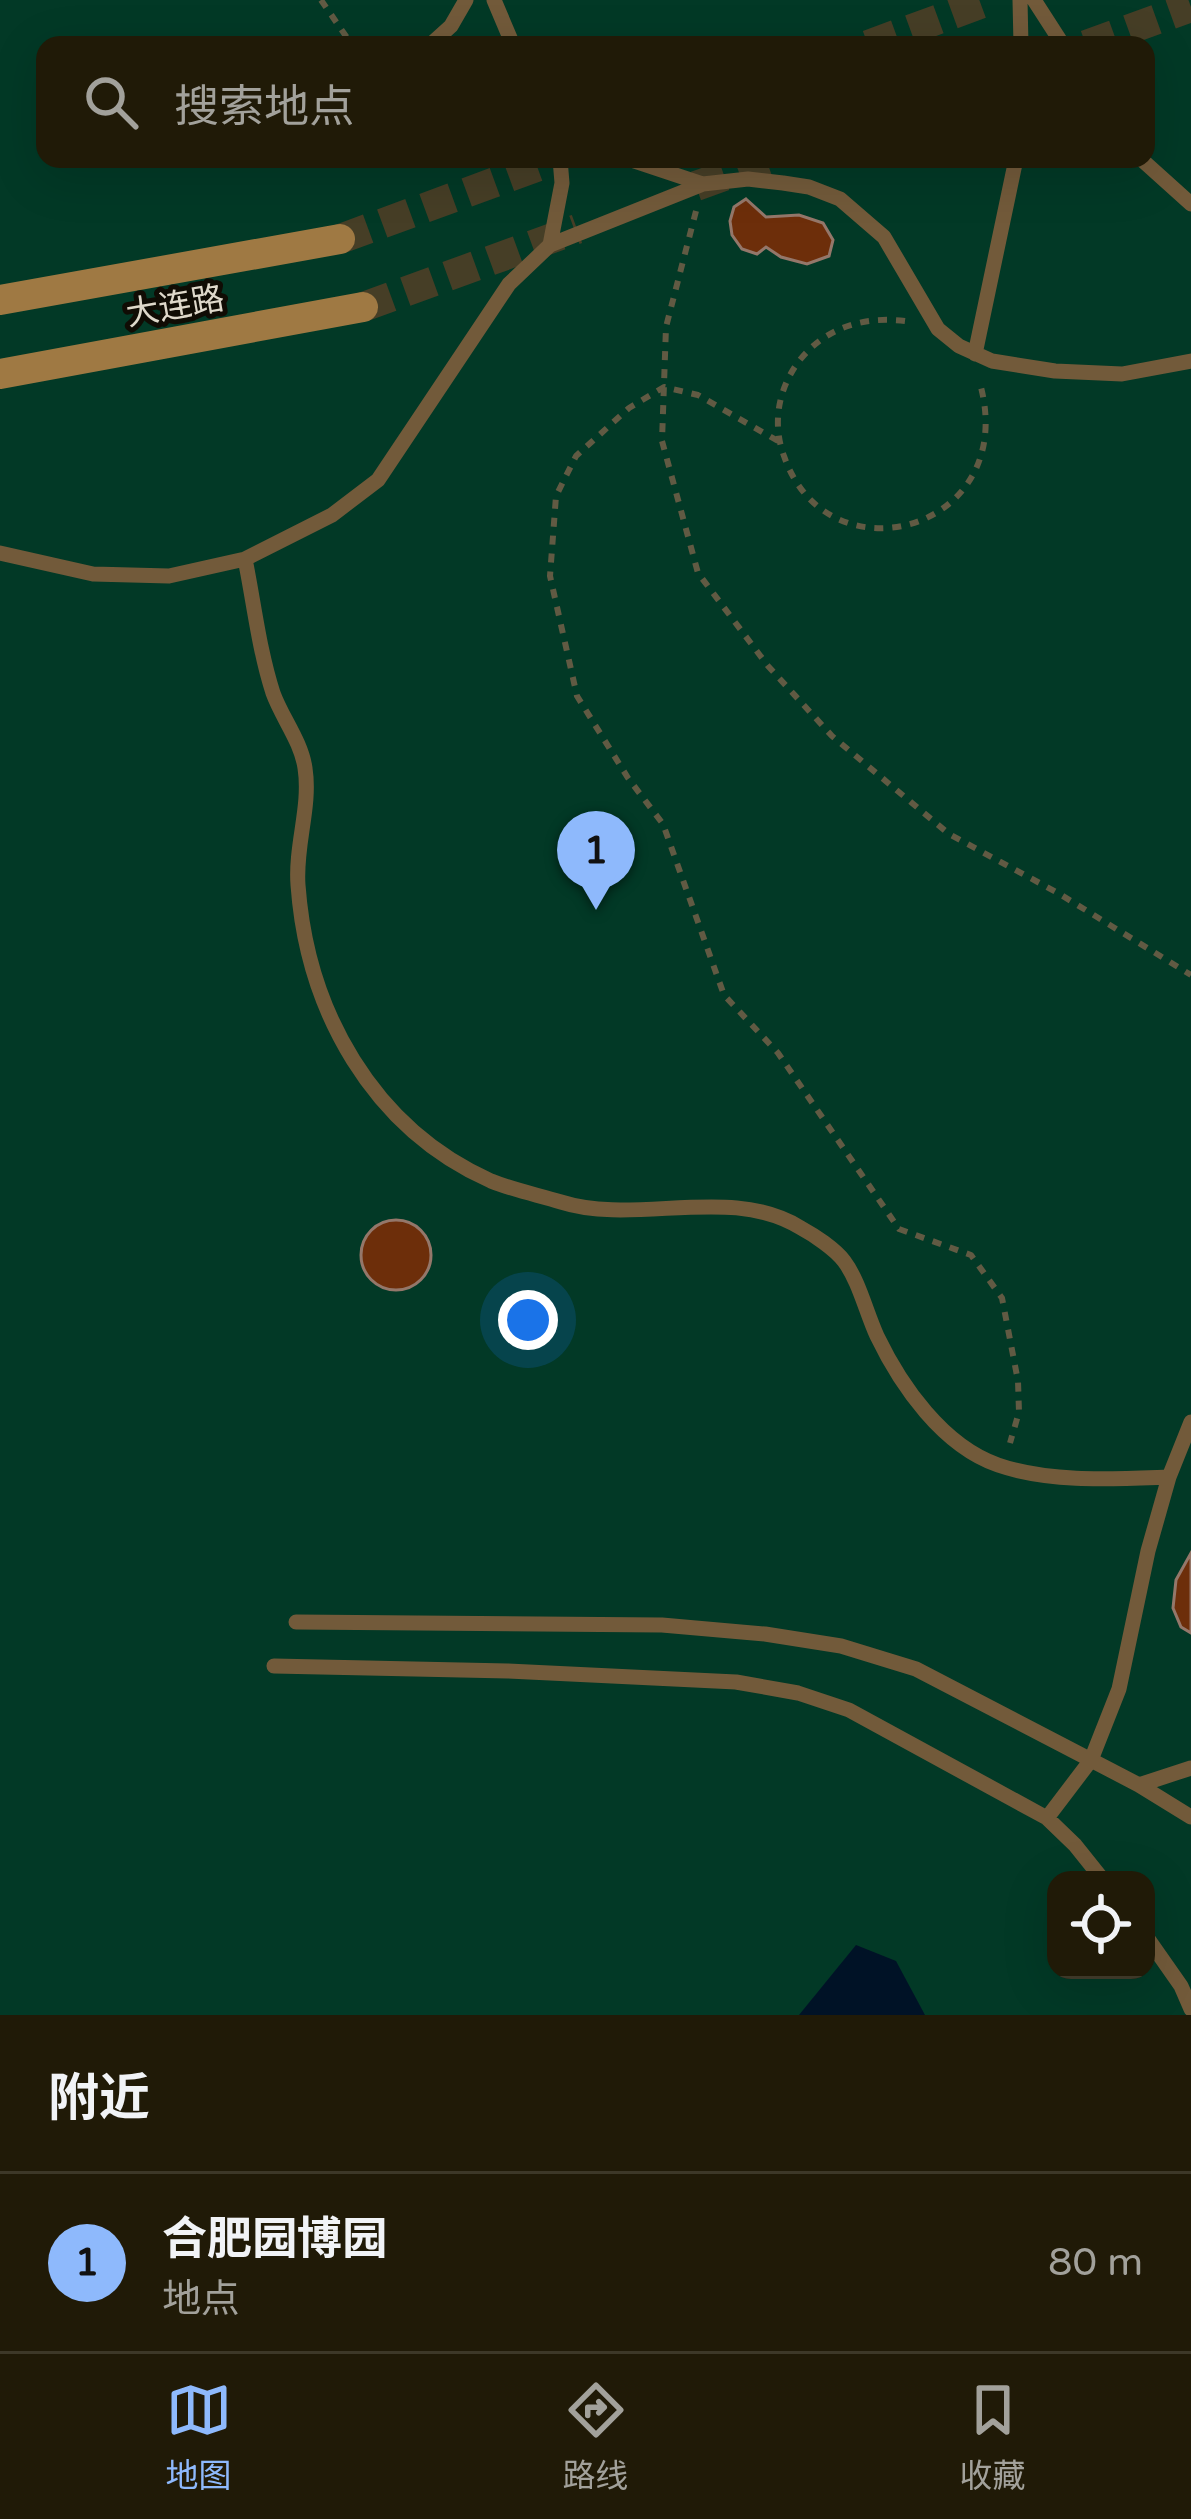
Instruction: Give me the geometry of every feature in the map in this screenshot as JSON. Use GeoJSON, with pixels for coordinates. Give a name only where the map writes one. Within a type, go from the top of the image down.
{"type":"FeatureCollection","features":[{"type":"Feature","properties":{"kind":"main road","name":"大连路"},"geometry":{"type":"LineString","coordinates":[[0,300],[340,239]]}},
{"type":"Feature","properties":{"kind":"main road","name":"大连路"},"geometry":{"type":"LineString","coordinates":[[0,374],[363,307]]}},
{"type":"Feature","properties":{"kind":"lane"},"geometry":{"type":"LineString","coordinates":[[440,36],[466,0]]}},
{"type":"Feature","properties":{"kind":"lane"},"geometry":{"type":"LineString","coordinates":[[494,0],[509,36]]}},
{"type":"Feature","properties":{"kind":"lane"},"geometry":{"type":"LineString","coordinates":[[1020,0],[1021,36]]}},
{"type":"Feature","properties":{"kind":"lane"},"geometry":{"type":"LineString","coordinates":[[1034,0],[1057,36]]}},
{"type":"Feature","properties":{"kind":"lane"},"geometry":{"type":"LineString","coordinates":[[550,245],[561,168]]}},
{"type":"Feature","properties":{"kind":"lane"},"geometry":{"type":"LineString","coordinates":[[655,168],[703,184]]}},
{"type":"Feature","properties":{"kind":"lane"},"geometry":{"type":"LineString","coordinates":[[975,354],[1014,168]]}},
{"type":"Feature","properties":{"kind":"lane"},"geometry":{"type":"LineString","coordinates":[[1151,168],[1191,204]]}},
{"type":"Feature","properties":{"kind":"lane"},"geometry":{"type":"LineString","coordinates":[[0,554],[93,574],[170,576],[245,560],[332,515],[378,480],[509,284],[550,245],[703,184],[748,179],[809,187],[840,199],[884,237],[938,329],[958,346],[992,362],[1122,374],[1191,361]]}},
{"type":"Feature","properties":{"kind":"lane"},"geometry":{"type":"LineString","coordinates":[[245,560],[274,693],[305,764],[307,798],[297,880],[308,964],[331,1022],[361,1073],[406,1125],[443,1154],[492,1181],[574,1207],[630,1212],[734,1207],[797,1225],[843,1259],[908,1392],[967,1450],[998,1466],[1106,1479],[1169,1477]]}},
{"type":"Feature","properties":{"kind":"lane"},"geometry":{"type":"LineString","coordinates":[[1047,1818],[1090,1760],[1119,1689],[1148,1551],[1191,1421]]}},
{"type":"Feature","properties":{"kind":"lane"},"geometry":{"type":"LineString","coordinates":[[296,1622],[662,1625],[842,1646],[916,1669],[1191,1817]]}},
{"type":"Feature","properties":{"kind":"lane"},"geometry":{"type":"LineString","coordinates":[[274,1666],[736,1682],[798,1694],[849,1710],[1047,1818],[1096,1871]]}},
{"type":"Feature","properties":{"kind":"lane"},"geometry":{"type":"LineString","coordinates":[[1138,1785],[1191,1768]]}},
{"type":"Feature","properties":{"kind":"lane"},"geometry":{"type":"LineString","coordinates":[[1155,1949],[1191,2009]]}},
{"type":"Feature","properties":{"kind":"path"},"geometry":{"type":"LineString","coordinates":[[321,0],[346,36]]}},
{"type":"Feature","properties":{"kind":"path"},"geometry":{"type":"LineString","coordinates":[[703,184],[666,327],[662,441],[698,573],[768,666],[832,736],[949,833],[1191,975]]}},
{"type":"Feature","properties":{"kind":"path"},"geometry":{"type":"LineString","coordinates":[[938,329],[902,320],[868,319],[836,329],[809,348],[789,374],[778,405],[778,441],[790,476],[813,504],[845,522],[880,529],[916,524],[949,507],[973,479],[986,446],[988,410],[978,378],[958,346]]}},
{"type":"Feature","properties":{"kind":"path"},"geometry":{"type":"LineString","coordinates":[[778,441],[698,395],[664,387],[629,408],[576,456],[556,496],[550,576],[577,697],[663,824],[724,994],[778,1053],[899,1229],[971,1255],[1002,1298],[1019,1412],[998,1466]]}},
{"type":"Feature","properties":{"kind":"green space"},"geometry":{"type":"Polygon","coordinates":[[[0,0],[1191,0],[1191,2015],[0,2015],[0,0]]]}},
{"type":"Feature","properties":{"kind":"water"},"geometry":{"type":"Polygon","coordinates":[[[856,1945],[896,1961],[925,2015],[799,2015],[856,1945]]]}},
{"type":"Feature","properties":{"kind":"building"},"geometry":{"type":"Polygon","coordinates":[[[746,199],[766,217],[799,215],[823,223],[833,240],[829,256],[807,264],[766,247],[757,254],[742,249],[732,235],[730,221],[734,207],[746,199]]]}},
{"type":"Feature","properties":{"kind":"building"},"geometry":{"type":"Polygon","coordinates":[[[396,1220],[421,1230],[431,1255],[421,1280],[396,1290],[371,1280],[361,1255],[371,1230],[396,1220]]]}},
{"type":"Feature","properties":{"kind":"building"},"geometry":{"type":"Polygon","coordinates":[[[1191,1553],[1191,1633],[1181,1627],[1173,1608],[1176,1580],[1191,1553]]]}},
{"type":"Feature","properties":{"kind":"tunnel"},"geometry":{"type":"LineString","coordinates":[[893,36],[991,0]]}},
{"type":"Feature","properties":{"kind":"tunnel"},"geometry":{"type":"LineString","coordinates":[[1111,36],[1191,7]]}},
{"type":"Feature","properties":{"kind":"tunnel"},"geometry":{"type":"LineString","coordinates":[[340,239],[533,168]]}},
{"type":"Feature","properties":{"kind":"tunnel"},"geometry":{"type":"LineString","coordinates":[[696,186],[747,168]]}},
{"type":"Feature","properties":{"kind":"tunnel"},"geometry":{"type":"LineString","coordinates":[[363,307],[577,229]]}},
{"type":"Feature","properties":{"kind":"place","name":"合肥园博园"},"geometry":{"type":"Point","coordinates":[596,910]}}]}
